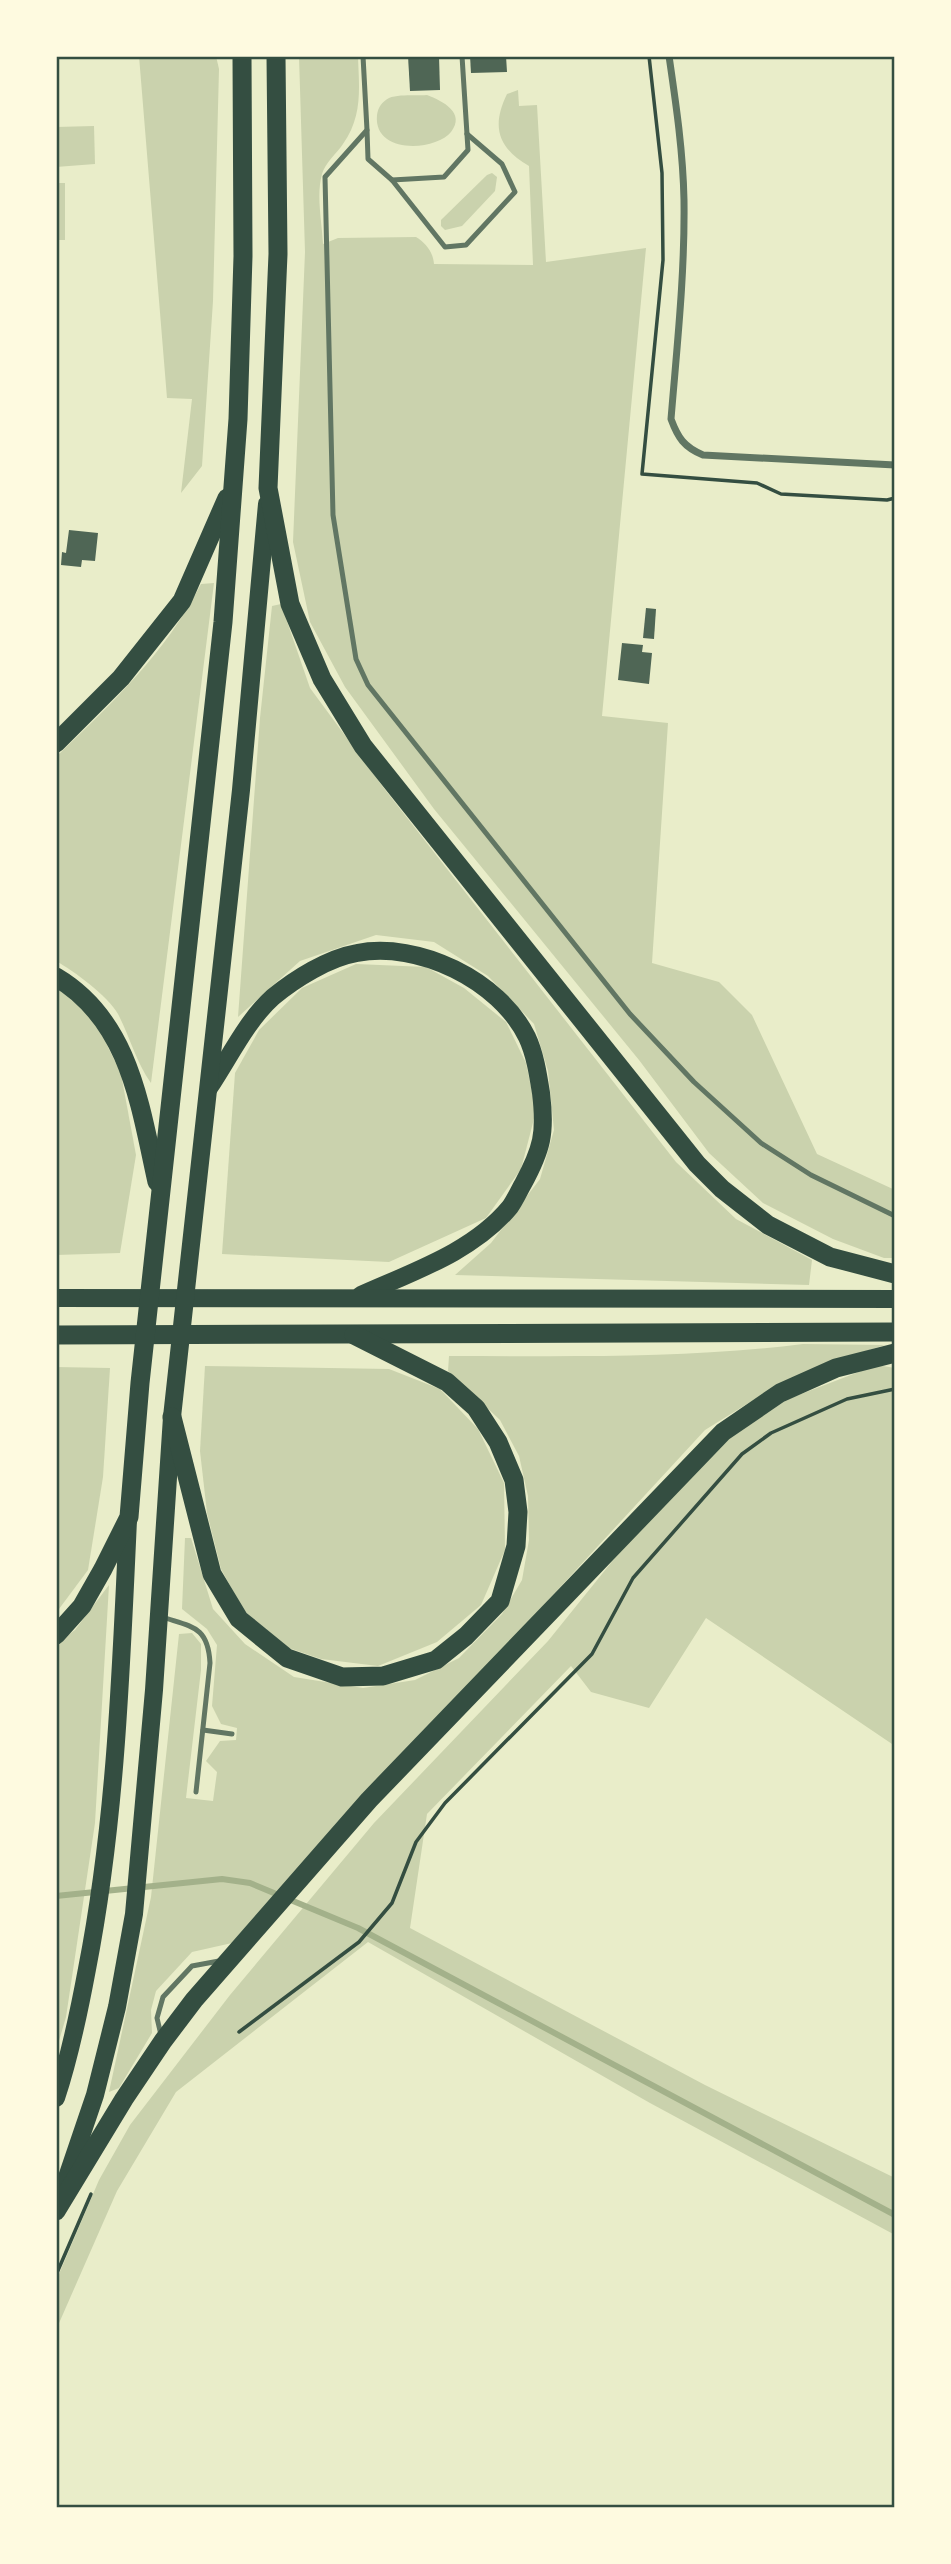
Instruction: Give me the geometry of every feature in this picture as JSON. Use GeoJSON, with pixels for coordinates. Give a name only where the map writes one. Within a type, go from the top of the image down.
{"type":"FeatureCollection","features":[{"type":"Feature","properties":{"kind":"highway"},"geometry":{"type":"LineString","coordinates":[[56,1634],[82,1606],[128,1517],[140,1383],[223,622],[238,419],[243,256],[242,56]]}},
{"type":"Feature","properties":{"kind":"highway"},"geometry":{"type":"LineString","coordinates":[[278,60],[278,254],[268,488],[290,604],[322,678],[363,746],[696,1164],[722,1189],[768,1225],[830,1257],[895,1274]]}},
{"type":"Feature","properties":{"kind":"highway"},"geometry":{"type":"LineString","coordinates":[[56,743],[121,678],[182,601],[233,484]]}},
{"type":"Feature","properties":{"kind":"highway"},"geometry":{"type":"LineString","coordinates":[[56,977],[96,1008],[116,1041],[135,1085],[160,1200]]}},
{"type":"Feature","properties":{"kind":"highway"},"geometry":{"type":"LineString","coordinates":[[56,1335],[895,1332]]}},
{"type":"Feature","properties":{"kind":"highway"},"geometry":{"type":"LineString","coordinates":[[173,1417],[212,1574],[239,1619],[287,1658],[342,1677],[383,1676],[436,1660],[466,1636],[500,1601],[516,1546],[514,1480],[498,1442],[477,1408],[447,1382],[354,1335]]}},
{"type":"Feature","properties":{"kind":"highway"},"geometry":{"type":"LineString","coordinates":[[56,2210],[163,2041],[230,1959],[369,1800],[723,1432],[780,1393],[836,1368],[895,1353]]}},
{"type":"Feature","properties":{"kind":"main road"},"geometry":{"type":"LineString","coordinates":[[56,2210],[95,2095],[117,2007],[134,1914],[173,1417],[244,762],[268,488]]}},
{"type":"Feature","properties":{"kind":"main road"},"geometry":{"type":"LineString","coordinates":[[207,1091],[256,1016],[273,998],[330,962],[357,953],[421,955],[442,962],[465,974],[510,1012],[527,1036],[537,1066],[544,1117],[539,1154],[512,1205],[488,1230],[441,1258],[356,1297]]}},
{"type":"Feature","properties":{"kind":"main road"},"geometry":{"type":"LineString","coordinates":[[56,1298],[895,1299]]}},
{"type":"Feature","properties":{"kind":"main road"},"geometry":{"type":"LineString","coordinates":[[56,2098],[81,2001],[105,1860],[120,1676],[128,1517]]}},
{"type":"Feature","properties":{"kind":"street"},"geometry":{"type":"LineString","coordinates":[[669,56],[679,127],[684,200],[671,419],[678,437],[687,448],[703,455],[895,465]]}},
{"type":"Feature","properties":{"kind":"lane"},"geometry":{"type":"LineString","coordinates":[[363,56],[368,159],[392,180],[445,247],[466,245],[515,192],[502,164],[467,134]]}},
{"type":"Feature","properties":{"kind":"lane"},"geometry":{"type":"LineString","coordinates":[[392,180],[444,177],[468,150],[462,56]]}},
{"type":"Feature","properties":{"kind":"lane"},"geometry":{"type":"LineString","coordinates":[[367,130],[325,177],[333,515],[356,659],[368,685],[630,1014],[694,1082],[761,1143],[811,1175],[895,1216]]}},
{"type":"Feature","properties":{"kind":"lane"},"geometry":{"type":"LineString","coordinates":[[159,1616],[197,1629],[209,1645],[210,1663],[196,1792]]}},
{"type":"Feature","properties":{"kind":"lane"},"geometry":{"type":"LineString","coordinates":[[203,1730],[232,1734]]}},
{"type":"Feature","properties":{"kind":"lane"},"geometry":{"type":"LineString","coordinates":[[163,2041],[157,2018],[163,1997],[192,1966],[230,1959]]}},
{"type":"Feature","properties":{"kind":"path"},"geometry":{"type":"LineString","coordinates":[[649,56],[662,173]]}},
{"type":"Feature","properties":{"kind":"path"},"geometry":{"type":"LineString","coordinates":[[757,483],[780,494],[887,500],[895,498]]}},
{"type":"Feature","properties":{"kind":"path"},"geometry":{"type":"LineString","coordinates":[[239,2032],[359,1942],[392,1903],[416,1842],[445,1803],[592,1654],[633,1578],[742,1454],[771,1433],[847,1399],[895,1389]]}},
{"type":"Feature","properties":{"kind":"path"},"geometry":{"type":"LineString","coordinates":[[56,2275],[92,2192]]}},
{"type":"Feature","properties":{"kind":"green space"},"geometry":{"type":"Polygon","coordinates":[[[139,56],[216,56],[219,69],[213,301],[202,466],[181,493],[192,399],[167,398],[139,56]]]}},
{"type":"Feature","properties":{"kind":"green space"},"geometry":{"type":"Polygon","coordinates":[[[299,56],[358,56],[358,102],[354,123],[343,144],[326,166],[320,182],[323,244],[338,238],[416,237],[428,248],[434,264],[533,265],[529,166],[510,152],[500,136],[499,127],[499,117],[507,94],[518,90],[519,106],[537,105],[546,262],[646,248],[602,716],[668,723],[652,963],[719,982],[752,1015],[817,1154],[895,1190],[895,1258],[884,1258],[833,1239],[763,1203],[709,1153],[639,1060],[434,809],[345,687],[310,622],[293,542],[305,252],[299,56]]]}},
{"type":"Feature","properties":{"kind":"green space"},"geometry":{"type":"Polygon","coordinates":[[[427,95],[451,109],[456,119],[451,132],[433,143],[420,146],[395,143],[385,137],[378,128],[377,115],[382,103],[393,97],[427,95]]]}},
{"type":"Feature","properties":{"kind":"green space"},"geometry":{"type":"Polygon","coordinates":[[[94,126],[95,164],[56,167],[56,127],[94,126]]]}},
{"type":"Feature","properties":{"kind":"green space"},"geometry":{"type":"Polygon","coordinates":[[[492,173],[497,177],[495,191],[462,226],[445,230],[441,226],[441,220],[492,173]]]}},
{"type":"Feature","properties":{"kind":"green space"},"geometry":{"type":"Polygon","coordinates":[[[56,183],[65,183],[65,240],[56,240],[56,183]]]}},
{"type":"Feature","properties":{"kind":"green space"},"geometry":{"type":"Polygon","coordinates":[[[214,583],[151,1083],[113,1007],[90,984],[56,961],[56,757],[136,677],[171,633],[201,584],[214,583]]]}},
{"type":"Feature","properties":{"kind":"green space"},"geometry":{"type":"Polygon","coordinates":[[[281,604],[310,688],[383,787],[676,1162],[736,1219],[812,1260],[809,1285],[455,1275],[491,1243],[540,1179],[554,1130],[548,1071],[534,1024],[488,976],[434,942],[376,935],[300,961],[238,1017],[260,718],[272,606],[281,604]]]}},
{"type":"Feature","properties":{"kind":"green space"},"geometry":{"type":"Polygon","coordinates":[[[356,964],[426,967],[464,988],[506,1022],[526,1063],[536,1111],[521,1169],[486,1218],[389,1262],[222,1254],[235,1073],[259,1030],[302,988],[356,964]]]}},
{"type":"Feature","properties":{"kind":"green space"},"geometry":{"type":"Polygon","coordinates":[[[56,987],[95,1020],[121,1074],[136,1155],[120,1253],[56,1255],[56,987]]]}},
{"type":"Feature","properties":{"kind":"green space"},"geometry":{"type":"Polygon","coordinates":[[[803,1344],[885,1345],[822,1365],[763,1394],[705,1430],[232,1943],[192,1952],[156,1991],[151,2010],[152,2033],[119,2088],[109,2092],[151,1897],[179,1634],[192,1633],[201,1644],[201,1670],[186,1798],[213,1801],[217,1772],[206,1761],[220,1741],[236,1740],[237,1728],[221,1724],[212,1706],[217,1645],[207,1629],[182,1609],[185,1538],[191,1538],[213,1609],[245,1644],[294,1677],[363,1688],[415,1680],[459,1658],[502,1614],[522,1580],[529,1540],[528,1496],[519,1456],[500,1420],[448,1371],[449,1356],[670,1354],[803,1344]]]}},
{"type":"Feature","properties":{"kind":"green space"},"geometry":{"type":"Polygon","coordinates":[[[877,1365],[895,1368],[895,1746],[706,1618],[649,1708],[591,1692],[571,1666],[427,1814],[410,1928],[705,2085],[895,2178],[895,2235],[650,2103],[368,1942],[176,2092],[117,2191],[56,2330],[56,2281],[99,2180],[130,2125],[230,1995],[374,1823],[548,1641],[639,1528],[727,1440],[788,1399],[877,1365]]]}},
{"type":"Feature","properties":{"kind":"green space"},"geometry":{"type":"Polygon","coordinates":[[[205,1366],[389,1369],[440,1389],[478,1429],[504,1483],[505,1550],[481,1605],[437,1642],[378,1666],[321,1659],[289,1648],[244,1611],[221,1569],[207,1513],[200,1451],[205,1366]]]}},
{"type":"Feature","properties":{"kind":"green space"},"geometry":{"type":"Polygon","coordinates":[[[56,1367],[110,1368],[103,1477],[88,1570],[56,1613],[56,1367]]]}},
{"type":"Feature","properties":{"kind":"green space"},"geometry":{"type":"Polygon","coordinates":[[[109,1585],[95,1823],[66,2017],[56,2051],[56,1644],[75,1630],[109,1585]]]}},
{"type":"Feature","properties":{"kind":"building"},"geometry":{"type":"Polygon","coordinates":[[[408,56],[439,56],[440,90],[410,91],[408,56]]]}},
{"type":"Feature","properties":{"kind":"building"},"geometry":{"type":"Polygon","coordinates":[[[470,56],[506,56],[507,72],[471,73],[470,56]]]}},
{"type":"Feature","properties":{"kind":"building"},"geometry":{"type":"Polygon","coordinates":[[[69,530],[98,533],[95,561],[82,560],[81,567],[61,565],[62,552],[66,553],[69,530]]]}},
{"type":"Feature","properties":{"kind":"building"},"geometry":{"type":"Polygon","coordinates":[[[646,608],[656,609],[654,639],[643,638],[646,608]]]}},
{"type":"Feature","properties":{"kind":"building"},"geometry":{"type":"Polygon","coordinates":[[[622,643],[643,645],[642,652],[652,653],[649,684],[618,680],[622,643]]]}},
{"type":"Feature","properties":{"kind":"waterway"},"geometry":{"type":"LineString","coordinates":[[56,1896],[222,1879],[250,1883],[358,1928],[895,2215]]}}]}
